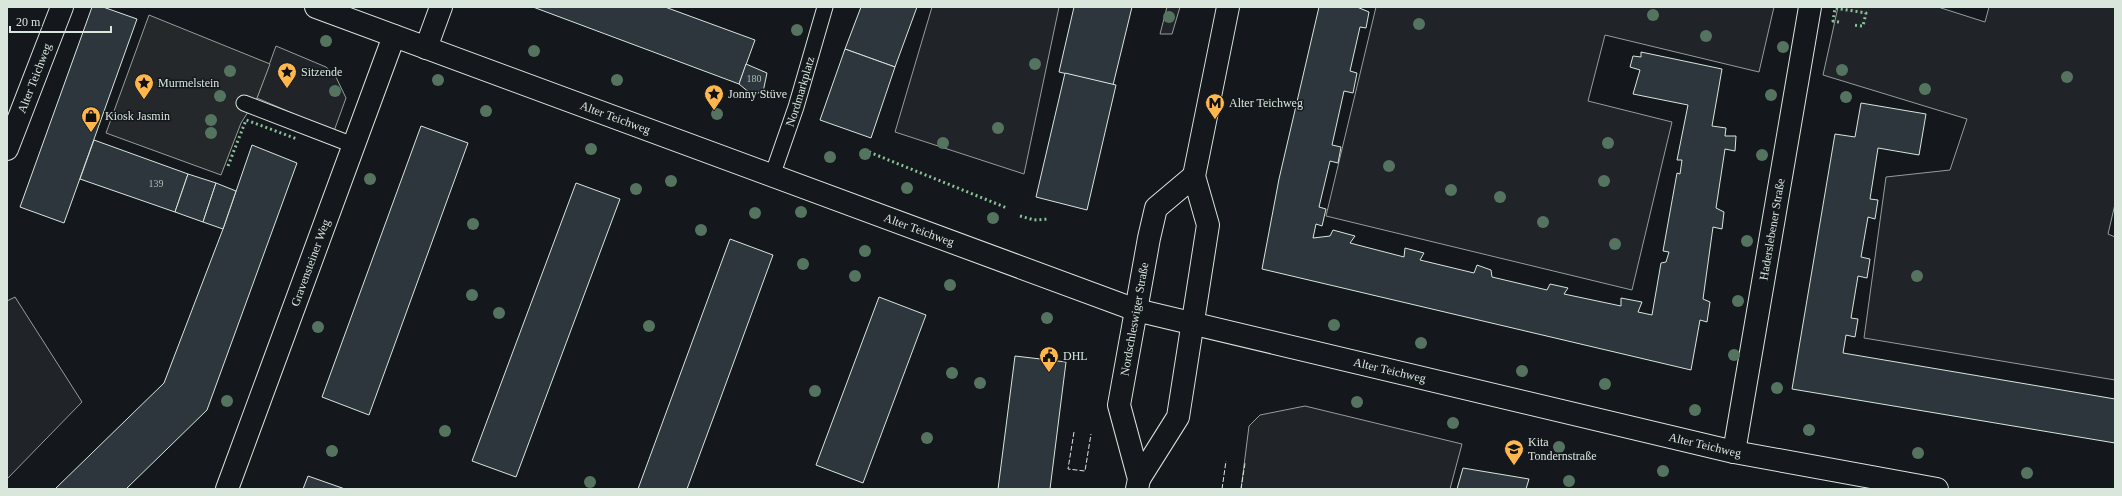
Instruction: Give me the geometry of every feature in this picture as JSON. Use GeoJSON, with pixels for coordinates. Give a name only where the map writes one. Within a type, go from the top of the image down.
{"type":"FeatureCollection","features":[{"type":"Feature","properties":{"kind":"street","name":"Alter Teichweg"},"geometry":{"type":"LineString","coordinates":[[7,149],[62,7]]}},
{"type":"Feature","properties":{"kind":"street","name":"Alter Teichweg"},"geometry":{"type":"LineString","coordinates":[[316,7],[1136,310],[1734,452],[1937,489]]}},
{"type":"Feature","properties":{"kind":"street"},"geometry":{"type":"LineString","coordinates":[[426,48],[441,7]]}},
{"type":"Feature","properties":{"kind":"street","name":"Nordschleswiger Straße"},"geometry":{"type":"LineString","coordinates":[[1138,484],[1178,417],[1208,225],[1194,176],[1228,7]]}},
{"type":"Feature","properties":{"kind":"street","name":"Haderslebener Straße"},"geometry":{"type":"LineString","coordinates":[[1734,452],[1810,7]]}},
{"type":"Feature","properties":{"kind":"street","name":"Gravensteiner Weg"},"geometry":{"type":"LineString","coordinates":[[227,489],[394,36]]}},
{"type":"Feature","properties":{"kind":"street","name":"Nordschleswiger Straße"},"geometry":{"type":"LineString","coordinates":[[1138,484],[1120,405],[1136,310],[1156,208],[1194,176]]}},
{"type":"Feature","properties":{"kind":"lane","name":"Nordmarkplatz"},"geometry":{"type":"LineString","coordinates":[[772,176],[796,107],[825,7]]}},
{"type":"Feature","properties":{"kind":"lane"},"geometry":{"type":"LineString","coordinates":[[244,103],[353,145]]}},
{"type":"Feature","properties":{"kind":"shaded area"},"geometry":{"type":"Polygon","coordinates":[[[932,7],[1059,7],[1024,174],[895,132],[932,7]]]}},
{"type":"Feature","properties":{"kind":"shaded area"},"geometry":{"type":"Polygon","coordinates":[[[1167,7],[1180,7],[1172,34],[1160,34],[1167,7]]]}},
{"type":"Feature","properties":{"kind":"shaded area"},"geometry":{"type":"Polygon","coordinates":[[[1376,7],[1774,7],[1759,72],[1605,35],[1588,101],[1672,122],[1632,290],[1326,216],[1376,7]]]}},
{"type":"Feature","properties":{"kind":"shaded area"},"geometry":{"type":"Polygon","coordinates":[[[1838,7],[1938,7],[1985,22],[1989,7],[2115,7],[2115,204],[2108,234],[2115,237],[2115,380],[1864,338],[1886,177],[1950,170],[1967,119],[1823,75],[1838,7]]]}},
{"type":"Feature","properties":{"kind":"shaded area"},"geometry":{"type":"Polygon","coordinates":[[[149,15],[270,64],[257,98],[241,123],[221,175],[106,133],[149,15]]]}},
{"type":"Feature","properties":{"kind":"shaded area"},"geometry":{"type":"Polygon","coordinates":[[[276,46],[326,67],[335,75],[346,98],[334,131],[257,98],[276,46]]]}},
{"type":"Feature","properties":{"kind":"shaded area"},"geometry":{"type":"Polygon","coordinates":[[[15,297],[82,402],[7,479],[7,301],[15,297]]]}},
{"type":"Feature","properties":{"kind":"shaded area"},"geometry":{"type":"Polygon","coordinates":[[[1305,406],[1462,444],[1450,489],[1241,489],[1249,426],[1260,415],[1305,406]]]}},
{"type":"Feature","properties":{"kind":"building"},"geometry":{"type":"Polygon","coordinates":[[[92,7],[103,7],[137,19],[64,223],[20,207],[92,7]]]}},
{"type":"Feature","properties":{"kind":"building"},"geometry":{"type":"Polygon","coordinates":[[[533,7],[665,7],[755,40],[739,84],[533,7]]]}},
{"type":"Feature","properties":{"kind":"building"},"geometry":{"type":"Polygon","coordinates":[[[861,7],[917,7],[895,67],[845,49],[861,7]]]}},
{"type":"Feature","properties":{"kind":"building"},"geometry":{"type":"Polygon","coordinates":[[[1074,7],[1132,7],[1113,85],[1059,72],[1074,7]]]}},
{"type":"Feature","properties":{"kind":"building"},"geometry":{"type":"Polygon","coordinates":[[[1319,7],[1357,7],[1369,12],[1366,28],[1360,27],[1350,71],[1357,73],[1353,93],[1344,91],[1332,145],[1341,147],[1338,163],[1330,161],[1319,207],[1326,209],[1322,226],[1316,224],[1313,238],[1330,236],[1333,230],[1355,236],[1350,243],[1404,257],[1405,248],[1424,253],[1420,260],[1474,273],[1477,265],[1491,270],[1492,277],[1547,290],[1550,284],[1568,288],[1564,294],[1621,306],[1621,298],[1642,302],[1638,312],[1652,315],[1661,263],[1666,262],[1669,252],[1663,251],[1677,173],[1680,174],[1682,160],[1677,160],[1688,105],[1633,94],[1640,70],[1630,67],[1633,56],[1641,57],[1641,52],[1722,69],[1712,126],[1726,128],[1725,136],[1736,136],[1735,151],[1725,149],[1716,208],[1724,212],[1722,229],[1713,227],[1703,299],[1710,302],[1707,322],[1700,320],[1691,370],[1262,269],[1279,179],[1319,7]]]}},
{"type":"Feature","properties":{"kind":"building"},"geometry":{"type":"Polygon","coordinates":[[[845,49],[895,67],[871,138],[820,120],[845,49]]]}},
{"type":"Feature","properties":{"kind":"building"},"geometry":{"type":"Polygon","coordinates":[[[746,64],[767,73],[763,92],[751,94],[739,84],[746,64]]]}},
{"type":"Feature","properties":{"kind":"building"},"geometry":{"type":"Polygon","coordinates":[[[1065,73],[1116,85],[1087,210],[1036,197],[1065,73]]]}},
{"type":"Feature","properties":{"kind":"building"},"geometry":{"type":"Polygon","coordinates":[[[1861,103],[1926,114],[1919,155],[1878,148],[1870,199],[1878,200],[1875,219],[1868,217],[1861,257],[1870,259],[1867,278],[1858,276],[1851,318],[1858,319],[1855,337],[1846,335],[1843,353],[2115,399],[2115,443],[1792,389],[1835,134],[1855,137],[1861,103]]]}},
{"type":"Feature","properties":{"kind":"building"},"geometry":{"type":"Polygon","coordinates":[[[421,126],[468,143],[369,415],[322,397],[421,126]]]}},
{"type":"Feature","properties":{"kind":"building"},"geometry":{"type":"Polygon","coordinates":[[[94,140],[188,174],[175,212],[80,179],[94,140]]]}},
{"type":"Feature","properties":{"kind":"building"},"geometry":{"type":"Polygon","coordinates":[[[252,145],[297,163],[207,410],[126,489],[55,489],[164,383],[223,229],[252,145]]]}},
{"type":"Feature","properties":{"kind":"building"},"geometry":{"type":"Polygon","coordinates":[[[188,174],[216,183],[203,222],[175,212],[188,174]]]}},
{"type":"Feature","properties":{"kind":"building"},"geometry":{"type":"Polygon","coordinates":[[[216,183],[236,191],[223,229],[203,222],[216,183]]]}},
{"type":"Feature","properties":{"kind":"building"},"geometry":{"type":"Polygon","coordinates":[[[576,183],[620,199],[516,477],[472,461],[576,183]]]}},
{"type":"Feature","properties":{"kind":"building"},"geometry":{"type":"Polygon","coordinates":[[[730,239],[773,255],[721,397],[687,489],[638,489],[730,239]]]}},
{"type":"Feature","properties":{"kind":"building"},"geometry":{"type":"Polygon","coordinates":[[[879,297],[926,315],[863,483],[816,465],[879,297]]]}},
{"type":"Feature","properties":{"kind":"building"},"geometry":{"type":"Polygon","coordinates":[[[1015,356],[1066,362],[1050,489],[998,489],[1015,356]]]}},
{"type":"Feature","properties":{"kind":"building"},"geometry":{"type":"Polygon","coordinates":[[[1463,468],[1529,479],[1526,489],[1457,489],[1463,468]]]}},
{"type":"Feature","properties":{"kind":"building"},"geometry":{"type":"Polygon","coordinates":[[[308,476],[345,489],[303,489],[308,476]]]}},
{"type":"Feature","properties":{"kind":"hedge"},"geometry":{"type":"LineString","coordinates":[[1839,22],[1833,21],[1835,8],[1866,13],[1863,26],[1853,25]]}},
{"type":"Feature","properties":{"kind":"hedge"},"geometry":{"type":"LineString","coordinates":[[228,166],[246,120],[297,139]]}},
{"type":"Feature","properties":{"kind":"hedge"},"geometry":{"type":"LineString","coordinates":[[869,152],[1007,208]]}},
{"type":"Feature","properties":{"kind":"hedge"},"geometry":{"type":"LineString","coordinates":[[1020,216],[1034,220],[1049,219]]}},
{"type":"Feature","properties":{"kind":"fence"},"geometry":{"type":"LineString","coordinates":[[1074,432],[1068,469],[1085,471],[1091,434]]}},
{"type":"Feature","properties":{"kind":"fence"},"geometry":{"type":"LineString","coordinates":[[1222,489],[1226,461]]}},
{"type":"Feature","properties":{"kind":"fence"},"geometry":{"type":"LineString","coordinates":[[1241,489],[1245,463]]}},
{"type":"Feature","properties":{"kind":"place","name":"Sitzende"},"geometry":{"type":"Point","coordinates":[287,89]}},
{"type":"Feature","properties":{"kind":"place","name":"Murmelstein"},"geometry":{"type":"Point","coordinates":[144,100]}},
{"type":"Feature","properties":{"kind":"place","name":"Jonny Stüve"},"geometry":{"type":"Point","coordinates":[714,111]}},
{"type":"Feature","properties":{"kind":"place","name":"Alter Teichweg"},"geometry":{"type":"Point","coordinates":[1215,120]}},
{"type":"Feature","properties":{"kind":"place","name":"Kiosk Jasmin"},"geometry":{"type":"Point","coordinates":[91,133]}},
{"type":"Feature","properties":{"kind":"place","name":"DHL"},"geometry":{"type":"Point","coordinates":[1049,373]}},
{"type":"Feature","properties":{"kind":"place","name":"Kita Tondernstraße"},"geometry":{"type":"Point","coordinates":[1514,466]}}]}
